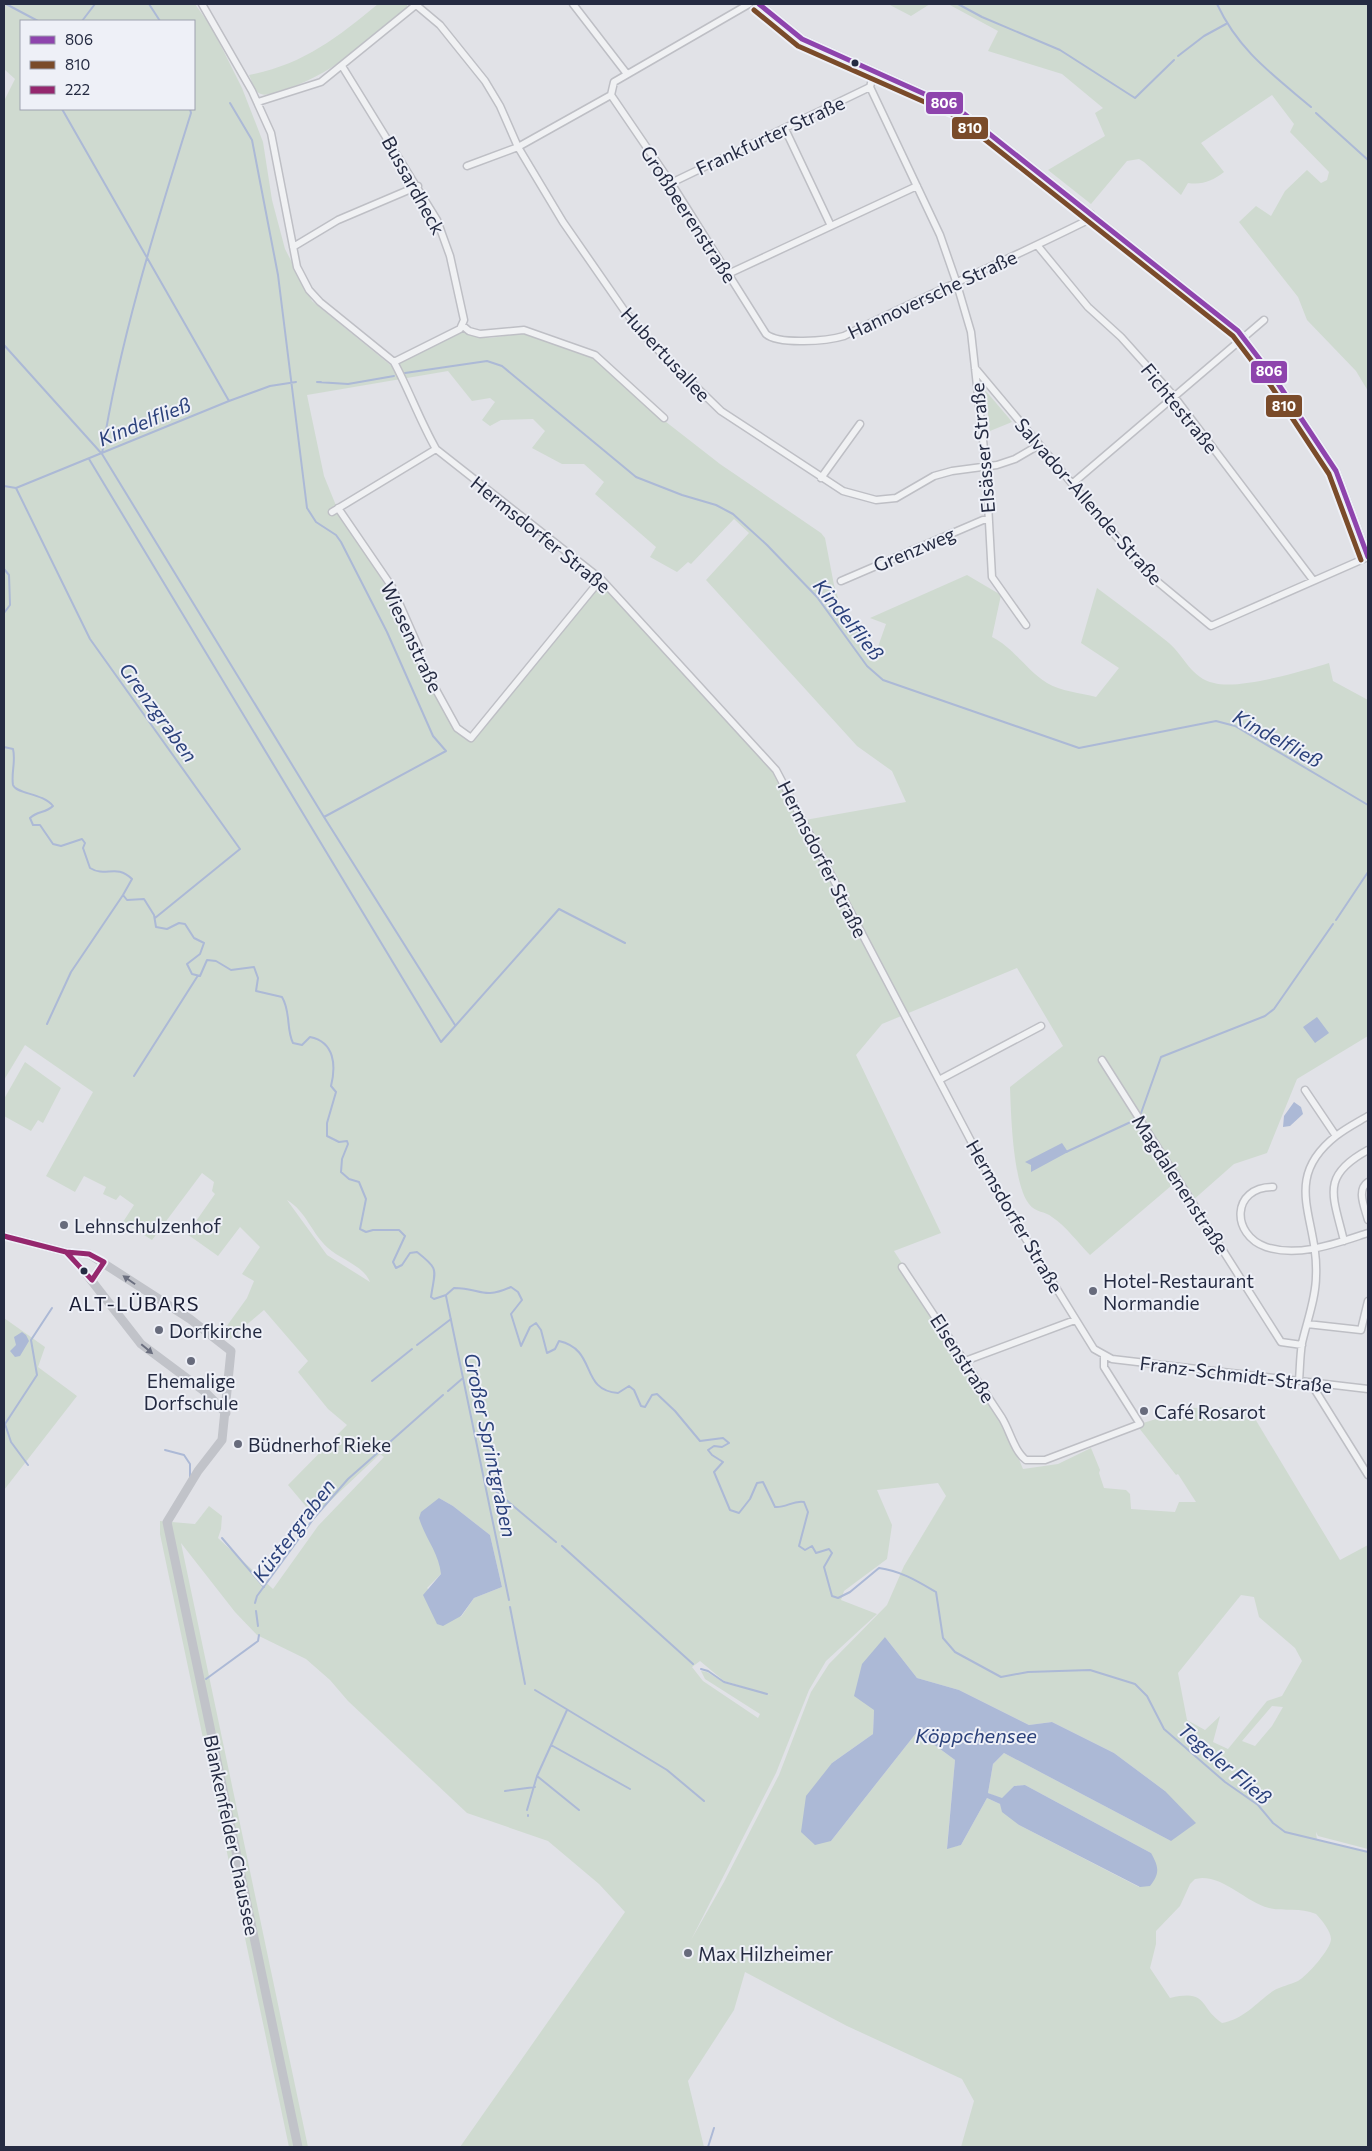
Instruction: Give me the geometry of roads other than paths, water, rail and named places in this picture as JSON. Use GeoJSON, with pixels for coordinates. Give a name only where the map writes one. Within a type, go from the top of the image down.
{"type":"FeatureCollection","features":[{"type":"Feature","properties":{"kind":"street","name":"Hermsdorfer Straße"},"geometry":{"type":"LineString","coordinates":[[202,4],[258,102],[271,133],[297,267],[313,296],[394,362],[402,375],[420,420],[436,449],[601,579],[776,770],[1002,1202],[1094,1349],[1104,1356],[1104,1367],[1140,1424],[1129,1430],[1045,1460],[1026,1460],[1018,1451]]}},
{"type":"Feature","properties":{"kind":"street"},"geometry":{"type":"LineString","coordinates":[[258,102],[321,82],[416,4]]}},
{"type":"Feature","properties":{"kind":"street","name":"Hubertusallee"},"geometry":{"type":"LineString","coordinates":[[416,4],[440,24],[468,57],[500,106],[518,147],[563,222],[624,310],[648,341],[722,412],[821,478],[854,496],[864,499],[886,500],[902,495],[934,476],[952,471],[986,467],[1015,459],[1039,445]]}},
{"type":"Feature","properties":{"kind":"street"},"geometry":{"type":"LineString","coordinates":[[574,4],[627,74]]}},
{"type":"Feature","properties":{"kind":"street"},"geometry":{"type":"LineString","coordinates":[[467,166],[518,147],[611,95],[614,82],[749,4]]}},
{"type":"Feature","properties":{"kind":"street"},"geometry":{"type":"LineString","coordinates":[[762,4],[802,39],[958,109],[1244,337],[1336,471],[1368,557],[1313,580]]}},
{"type":"Feature","properties":{"kind":"street","name":"Bussardheck"},"geometry":{"type":"LineString","coordinates":[[342,66],[418,186],[437,220],[445,240],[456,282],[463,326]]}},
{"type":"Feature","properties":{"kind":"street"},"geometry":{"type":"LineString","coordinates":[[870,87],[874,72]]}},
{"type":"Feature","properties":{"kind":"street","name":"Frankfurter Straße"},"geometry":{"type":"LineString","coordinates":[[671,183],[870,87]]}},
{"type":"Feature","properties":{"kind":"street","name":"Elsässer Straße"},"geometry":{"type":"LineString","coordinates":[[870,87],[940,235],[956,280],[971,332],[986,467],[992,577],[1026,625]]}},
{"type":"Feature","properties":{"kind":"street","name":"Großbeerenstraße"},"geometry":{"type":"LineString","coordinates":[[611,95],[671,183],[766,334]]}},
{"type":"Feature","properties":{"kind":"street"},"geometry":{"type":"LineString","coordinates":[[785,129],[831,226]]}},
{"type":"Feature","properties":{"kind":"street"},"geometry":{"type":"LineString","coordinates":[[293,247],[338,220],[418,186]]}},
{"type":"Feature","properties":{"kind":"street"},"geometry":{"type":"LineString","coordinates":[[728,274],[917,186]]}},
{"type":"Feature","properties":{"kind":"street","name":"Hannoversche Straße"},"geometry":{"type":"LineString","coordinates":[[766,334],[775,339],[832,340],[956,280],[1037,245],[1086,221],[1091,214]]}},
{"type":"Feature","properties":{"kind":"street","name":"Fichtestraße"},"geometry":{"type":"LineString","coordinates":[[1037,245],[1088,307],[1121,337],[1173,395],[1313,580]]}},
{"type":"Feature","properties":{"kind":"street"},"geometry":{"type":"LineString","coordinates":[[1073,484],[1173,395],[1264,320]]}},
{"type":"Feature","properties":{"kind":"street"},"geometry":{"type":"LineString","coordinates":[[394,362],[463,326],[469,331],[480,334],[524,330],[595,355],[664,418]]}},
{"type":"Feature","properties":{"kind":"street","name":"Salvador-Allende-Straße"},"geometry":{"type":"LineString","coordinates":[[975,368],[1146,573],[1211,626],[1313,580]]}},
{"type":"Feature","properties":{"kind":"street"},"geometry":{"type":"LineString","coordinates":[[821,478],[860,424]]}},
{"type":"Feature","properties":{"kind":"street","name":"Wiesenstraße"},"geometry":{"type":"LineString","coordinates":[[436,449],[335,510],[392,587],[419,648],[418,657],[457,728],[471,738],[601,579]]}},
{"type":"Feature","properties":{"kind":"street","name":"Grenzweg"},"geometry":{"type":"LineString","coordinates":[[841,581],[974,524],[988,520]]}},
{"type":"Feature","properties":{"kind":"street"},"geometry":{"type":"LineString","coordinates":[[939,1080],[1041,1026]]}},
{"type":"Feature","properties":{"kind":"street","name":"Magdalenenstraße"},"geometry":{"type":"LineString","coordinates":[[1102,1060],[1281,1342],[1302,1345]]}},
{"type":"Feature","properties":{"kind":"street"},"geometry":{"type":"LineString","coordinates":[[1305,1090],[1336,1136]]}},
{"type":"Feature","properties":{"kind":"street"},"geometry":{"type":"LineString","coordinates":[[1299,1381],[1302,1345],[1316,1277],[1316,1249],[1304,1187],[1308,1167],[1336,1136],[1368,1116]]}},
{"type":"Feature","properties":{"kind":"street"},"geometry":{"type":"LineString","coordinates":[[1344,1240],[1333,1194],[1334,1183],[1346,1164],[1368,1150]]}},
{"type":"Feature","properties":{"kind":"street"},"geometry":{"type":"LineString","coordinates":[[1368,1182],[1362,1188],[1361,1194],[1368,1220]]}},
{"type":"Feature","properties":{"kind":"street"},"geometry":{"type":"LineString","coordinates":[[1273,1187],[1262,1187],[1251,1192],[1244,1201],[1240,1213],[1243,1227],[1255,1241],[1267,1247],[1290,1250],[1316,1249],[1368,1233]]}},
{"type":"Feature","properties":{"kind":"street"},"geometry":{"type":"LineString","coordinates":[[4,1236],[66,1252],[90,1254],[228,1347],[232,1356],[226,1413]]}},
{"type":"Feature","properties":{"kind":"street"},"geometry":{"type":"LineString","coordinates":[[66,1252],[92,1280],[141,1344],[204,1391],[226,1413]]}},
{"type":"Feature","properties":{"kind":"street"},"geometry":{"type":"LineString","coordinates":[[92,1280],[104,1262]]}},
{"type":"Feature","properties":{"kind":"street","name":"Elsenstraße"},"geometry":{"type":"LineString","coordinates":[[902,1267],[1012,1433],[1018,1451]]}},
{"type":"Feature","properties":{"kind":"street"},"geometry":{"type":"LineString","coordinates":[[1307,1324],[1361,1330],[1368,1301]]}},
{"type":"Feature","properties":{"kind":"street"},"geometry":{"type":"LineString","coordinates":[[966,1361],[1075,1320]]}},
{"type":"Feature","properties":{"kind":"street","name":"Franz-Schmidt-Straße"},"geometry":{"type":"LineString","coordinates":[[1104,1356],[1112,1359],[1368,1389]]}},
{"type":"Feature","properties":{"kind":"street"},"geometry":{"type":"LineString","coordinates":[[1316,1383],[1315,1390],[1368,1475]]}},
{"type":"Feature","properties":{"kind":"street","name":"Blankenfelder Chaussee"},"geometry":{"type":"LineString","coordinates":[[226,1413],[222,1440],[198,1472],[166,1522],[298,2147]]}},
{"type":"Feature","properties":{"kind":"water"},"geometry":{"type":"Polygon","coordinates":[[[1317,1017],[1329,1033],[1315,1043],[1303,1027],[1317,1017]]]}},
{"type":"Feature","properties":{"kind":"water"},"geometry":{"type":"Polygon","coordinates":[[[1294,1102],[1301,1107],[1303,1114],[1290,1126],[1283,1127],[1284,1116],[1294,1102]]]}},
{"type":"Feature","properties":{"kind":"water"},"geometry":{"type":"Polygon","coordinates":[[[1062,1143],[1068,1152],[1031,1172],[1031,1165],[1025,1162],[1062,1143]]]}},
{"type":"Feature","properties":{"kind":"water"},"geometry":{"type":"Polygon","coordinates":[[[22,1332],[29,1341],[20,1356],[15,1357],[10,1351],[16,1345],[14,1337],[22,1332]]]}},
{"type":"Feature","properties":{"kind":"water"},"geometry":{"type":"Polygon","coordinates":[[[439,1498],[453,1506],[490,1535],[502,1587],[474,1598],[461,1616],[443,1626],[437,1624],[423,1595],[441,1574],[438,1559],[419,1518],[421,1512],[439,1498]]]}},
{"type":"Feature","properties":{"kind":"water","name":"Köppchensee"},"geometry":{"type":"Polygon","coordinates":[[[885,1637],[917,1678],[959,1690],[1029,1725],[1052,1722],[1114,1753],[1165,1791],[1196,1823],[1171,1841],[1004,1753],[993,1764],[988,1793],[1002,1798],[1014,1786],[1025,1785],[1151,1853],[1156,1862],[1157,1874],[1150,1886],[1140,1887],[1019,1825],[1002,1812],[1000,1804],[987,1798],[961,1845],[947,1849],[955,1760],[917,1732],[831,1841],[815,1845],[801,1832],[806,1796],[832,1763],[873,1734],[874,1710],[854,1696],[862,1664],[885,1637]]]}},
{"type":"Feature","properties":{"kind":"waterway"},"geometry":{"type":"LineString","coordinates":[[6,4],[36,20]]}},
{"type":"Feature","properties":{"kind":"waterway"},"geometry":{"type":"LineString","coordinates":[[83,20],[95,4]]}},
{"type":"Feature","properties":{"kind":"waterway"},"geometry":{"type":"LineString","coordinates":[[149,4],[159,20]]}},
{"type":"Feature","properties":{"kind":"waterway"},"geometry":{"type":"LineString","coordinates":[[958,4],[982,17],[1060,50],[1135,98],[1174,60]]}},
{"type":"Feature","properties":{"kind":"waterway"},"geometry":{"type":"LineString","coordinates":[[1217,4],[1235,35],[1246,49],[1311,107]]}},
{"type":"Feature","properties":{"kind":"waterway"},"geometry":{"type":"LineString","coordinates":[[1178,56],[1204,36],[1226,24]]}},
{"type":"Feature","properties":{"kind":"waterway"},"geometry":{"type":"LineString","coordinates":[[230,103],[252,140],[278,275],[307,508],[316,522],[336,535],[341,542],[387,632],[433,736],[446,751],[324,817]]}},
{"type":"Feature","properties":{"kind":"waterway"},"geometry":{"type":"LineString","coordinates":[[63,110],[229,401]]}},
{"type":"Feature","properties":{"kind":"waterway"},"geometry":{"type":"LineString","coordinates":[[102,454],[119,368],[140,282],[191,113],[190,110]]}},
{"type":"Feature","properties":{"kind":"waterway"},"geometry":{"type":"LineString","coordinates":[[1316,113],[1368,160]]}},
{"type":"Feature","properties":{"kind":"waterway"},"geometry":{"type":"LineString","coordinates":[[4,345],[102,454],[324,817],[455,1025]]}},
{"type":"Feature","properties":{"kind":"waterway","name":"Kindelfließ"},"geometry":{"type":"LineString","coordinates":[[405,373],[487,361],[502,366],[636,477],[682,495],[716,505],[733,514],[767,545],[817,597],[867,666],[883,680],[1079,748],[1216,721],[1235,726],[1368,805]]}},
{"type":"Feature","properties":{"kind":"waterway","name":"Kindelfließ"},"geometry":{"type":"LineString","coordinates":[[321,382],[317,382],[348,384],[394,376]]}},
{"type":"Feature","properties":{"kind":"waterway","name":"Kindelfließ"},"geometry":{"type":"LineString","coordinates":[[4,486],[16,488],[229,401],[270,386],[296,382]]}},
{"type":"Feature","properties":{"kind":"waterway"},"geometry":{"type":"LineString","coordinates":[[89,459],[441,1042],[559,909],[625,943]]}},
{"type":"Feature","properties":{"kind":"waterway","name":"Grenzgraben"},"geometry":{"type":"LineString","coordinates":[[16,488],[90,639],[240,849],[155,918]]}},
{"type":"Feature","properties":{"kind":"waterway","name":"Tegeler Fließ"},"geometry":{"type":"LineString","coordinates":[[4,569],[9,575],[10,605],[4,613]]}},
{"type":"Feature","properties":{"kind":"waterway","name":"Tegeler Fließ"},"geometry":{"type":"LineString","coordinates":[[4,747],[13,749],[13,785],[15,788],[43,798],[53,806],[30,818],[33,825],[40,825],[53,844],[61,846],[82,839],[85,843],[83,848],[90,868],[101,872],[121,872],[132,879],[123,895],[127,900],[144,899],[154,915],[156,927],[167,929],[179,923],[185,924],[194,938],[204,943],[200,954],[187,964],[192,974],[200,976],[207,960],[216,961],[231,970],[254,967],[258,978],[256,991],[282,997],[287,1009],[293,1043],[302,1045],[310,1037],[325,1044],[329,1049],[333,1063],[331,1086],[336,1092],[327,1123],[327,1136],[339,1142],[347,1141],[348,1144],[342,1159],[341,1172],[349,1179],[359,1182],[366,1199],[360,1229],[366,1232],[373,1230],[399,1230],[405,1236],[393,1262],[396,1268],[402,1265],[410,1253],[417,1252],[424,1258],[433,1267],[434,1271],[431,1297],[434,1299],[446,1295],[454,1288],[494,1293],[511,1287],[518,1292],[522,1300],[511,1314],[521,1346],[530,1327],[536,1323],[541,1330],[547,1353],[555,1349],[559,1341],[571,1346],[579,1352],[585,1361],[592,1378],[606,1390],[618,1393],[629,1386],[634,1390],[641,1406],[645,1407],[652,1395],[657,1394],[675,1411],[700,1441],[723,1438],[729,1443],[722,1447],[714,1446],[708,1450],[723,1462],[714,1472],[730,1510],[739,1513],[750,1499],[757,1483],[763,1482],[775,1507],[804,1502],[808,1512],[799,1546],[805,1550],[812,1546],[816,1553],[829,1549],[832,1553],[824,1567],[832,1596],[838,1598],[850,1592],[879,1568],[895,1571],[936,1592],[943,1638],[955,1652],[1001,1677],[1028,1672],[1090,1670],[1135,1684],[1147,1696],[1164,1729],[1225,1782],[1258,1805],[1273,1823],[1285,1832],[1368,1852]]}},
{"type":"Feature","properties":{"kind":"waterway"},"geometry":{"type":"LineString","coordinates":[[1336,920],[1368,872]]}},
{"type":"Feature","properties":{"kind":"waterway"},"geometry":{"type":"LineString","coordinates":[[47,1024],[71,972],[123,895]]}},
{"type":"Feature","properties":{"kind":"waterway"},"geometry":{"type":"LineString","coordinates":[[1140,1116],[1161,1057],[1265,1016],[1274,1009],[1333,924]]}},
{"type":"Feature","properties":{"kind":"waterway"},"geometry":{"type":"LineString","coordinates":[[134,1076],[197,977]]}},
{"type":"Feature","properties":{"kind":"waterway"},"geometry":{"type":"LineString","coordinates":[[1066,1152],[1135,1120]]}},
{"type":"Feature","properties":{"kind":"waterway","name":"Großer Sprintgraben"},"geometry":{"type":"LineString","coordinates":[[446,1296],[509,1600]]}},
{"type":"Feature","properties":{"kind":"waterway"},"geometry":{"type":"LineString","coordinates":[[28,1465],[11,1442],[5,1424],[37,1375],[31,1340],[52,1308]]}},
{"type":"Feature","properties":{"kind":"waterway"},"geometry":{"type":"LineString","coordinates":[[417,1345],[451,1319]]}},
{"type":"Feature","properties":{"kind":"waterway"},"geometry":{"type":"LineString","coordinates":[[372,1381],[412,1349]]}},
{"type":"Feature","properties":{"kind":"waterway","name":"Küstergraben"},"geometry":{"type":"LineString","coordinates":[[448,1391],[463,1378]]}},
{"type":"Feature","properties":{"kind":"waterway","name":"Küstergraben"},"geometry":{"type":"LineString","coordinates":[[255,1603],[257,1596],[314,1518],[348,1479],[443,1395]]}},
{"type":"Feature","properties":{"kind":"waterway"},"geometry":{"type":"LineString","coordinates":[[165,1450],[184,1455],[190,1464],[190,1477]]}},
{"type":"Feature","properties":{"kind":"waterway"},"geometry":{"type":"LineString","coordinates":[[485,1482],[556,1542]]}},
{"type":"Feature","properties":{"kind":"waterway"},"geometry":{"type":"LineString","coordinates":[[222,1538],[264,1587]]}},
{"type":"Feature","properties":{"kind":"waterway"},"geometry":{"type":"LineString","coordinates":[[562,1546],[693,1664]]}},
{"type":"Feature","properties":{"kind":"waterway","name":"Großer Sprintgraben"},"geometry":{"type":"LineString","coordinates":[[510,1607],[525,1684]]}},
{"type":"Feature","properties":{"kind":"waterway","name":"Küstergraben"},"geometry":{"type":"LineString","coordinates":[[256,1611],[258,1626]]}},
{"type":"Feature","properties":{"kind":"waterway","name":"Küstergraben"},"geometry":{"type":"LineString","coordinates":[[206,1679],[258,1641],[259,1635]]}},
{"type":"Feature","properties":{"kind":"waterway"},"geometry":{"type":"LineString","coordinates":[[701,1669],[708,1671],[724,1682],[767,1694]]}},
{"type":"Feature","properties":{"kind":"waterway","name":"Großer Sprintgraben"},"geometry":{"type":"LineString","coordinates":[[535,1690],[667,1770],[704,1801]]}},
{"type":"Feature","properties":{"kind":"waterway"},"geometry":{"type":"LineString","coordinates":[[527,1810],[537,1776],[567,1710]]}},
{"type":"Feature","properties":{"kind":"waterway"},"geometry":{"type":"LineString","coordinates":[[551,1745],[630,1789]]}},
{"type":"Feature","properties":{"kind":"waterway"},"geometry":{"type":"LineString","coordinates":[[537,1776],[579,1810]]}},
{"type":"Feature","properties":{"kind":"waterway"},"geometry":{"type":"LineString","coordinates":[[505,1791],[535,1787]]}},
{"type":"Feature","properties":{"kind":"waterway"},"geometry":{"type":"LineString","coordinates":[[708,2147],[714,2128]]}},
{"type":"Feature","properties":{"kind":"place","name":"Lehnschulzenhof"},"geometry":{"type":"Point","coordinates":[64,1225]}},
{"type":"Feature","properties":{"kind":"place","name":"Hotel-Restaurant Normandie"},"geometry":{"type":"Point","coordinates":[1093,1291]}},
{"type":"Feature","properties":{"kind":"place","name":"Dorfkirche"},"geometry":{"type":"Point","coordinates":[159,1330]}},
{"type":"Feature","properties":{"kind":"place","name":"Ehemalige Dorfschule"},"geometry":{"type":"Point","coordinates":[191,1361]}},
{"type":"Feature","properties":{"kind":"place","name":"Café Rosarot"},"geometry":{"type":"Point","coordinates":[1144,1411]}},
{"type":"Feature","properties":{"kind":"place","name":"Büdnerhof Rieke"},"geometry":{"type":"Point","coordinates":[238,1444]}},
{"type":"Feature","properties":{"kind":"place","name":"Max Hilzheimer"},"geometry":{"type":"Point","coordinates":[688,1953]}},
{"type":"Feature","properties":{"kind":"district","name":"ALT-LÜBARS"},"geometry":{"type":"Point","coordinates":[134,1303]}}]}
